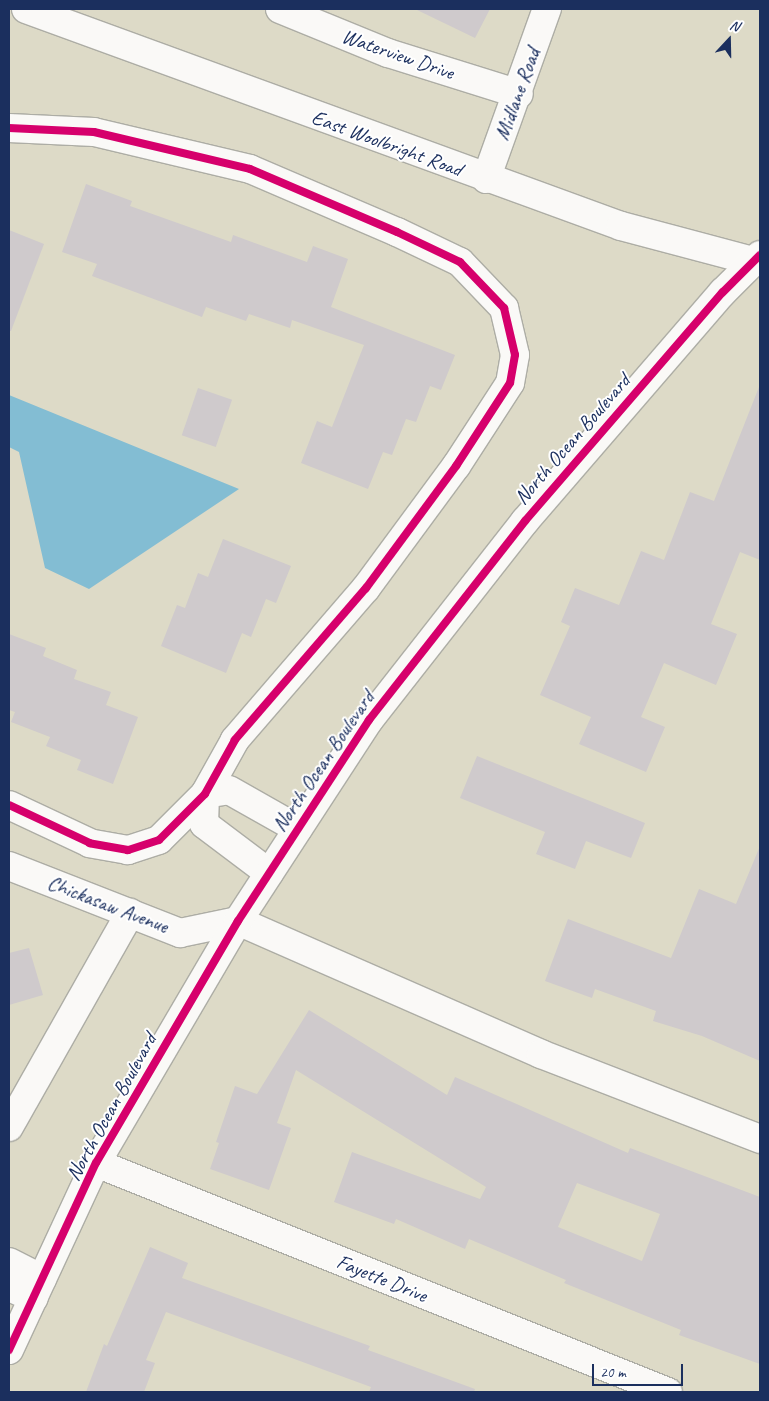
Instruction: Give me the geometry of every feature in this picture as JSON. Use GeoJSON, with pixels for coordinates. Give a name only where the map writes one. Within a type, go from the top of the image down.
{"type":"FeatureCollection","features":[{"type":"Feature","properties":{"kind":"street","name":"East Woolbright Road"},"geometry":{"type":"LineString","coordinates":[[26,9],[621,226],[758,260]]}},
{"type":"Feature","properties":{"kind":"street","name":"Waterview Drive"},"geometry":{"type":"LineString","coordinates":[[280,9],[388,54],[519,94]]}},
{"type":"Feature","properties":{"kind":"street","name":"Midlane Road"},"geometry":{"type":"LineString","coordinates":[[486,178],[519,94],[546,9]]}},
{"type":"Feature","properties":{"kind":"street"},"geometry":{"type":"LineString","coordinates":[[9,128],[94,132],[250,169],[460,262],[504,308],[515,355],[510,382],[456,466],[366,588],[234,740],[205,794],[159,840],[128,850],[90,843],[9,805]]}},
{"type":"Feature","properties":{"kind":"street","name":"North Ocean Boulevard"},"geometry":{"type":"LineString","coordinates":[[9,1350],[96,1163],[238,921],[369,720],[525,521],[758,260]]}},
{"type":"Feature","properties":{"kind":"street"},"geometry":{"type":"LineString","coordinates":[[205,794],[229,790],[298,829]]}},
{"type":"Feature","properties":{"kind":"street"},"geometry":{"type":"LineString","coordinates":[[205,794],[204,824],[269,873]]}},
{"type":"Feature","properties":{"kind":"street","name":"Chickasaw Avenue"},"geometry":{"type":"LineString","coordinates":[[9,866],[180,933],[238,921]]}},
{"type":"Feature","properties":{"kind":"street"},"geometry":{"type":"LineString","coordinates":[[9,1127],[130,913]]}},
{"type":"Feature","properties":{"kind":"street"},"geometry":{"type":"LineString","coordinates":[[238,921],[541,1054],[760,1139]]}},
{"type":"Feature","properties":{"kind":"street","name":"Fayette Drive"},"geometry":{"type":"LineString","coordinates":[[96,1163],[668,1392]]}},
{"type":"Feature","properties":{"kind":"street"},"geometry":{"type":"LineString","coordinates":[[9,1262],[38,1288]]}},
{"type":"Feature","properties":{"kind":"street"},"geometry":{"type":"LineString","coordinates":[[9,1287],[38,1288]]}},
{"type":"Feature","properties":{"kind":"water"},"geometry":{"type":"Polygon","coordinates":[[[9,395],[239,489],[89,589],[45,568],[19,452],[9,447],[9,395]]]}},
{"type":"Feature","properties":{"kind":"building"},"geometry":{"type":"Polygon","coordinates":[[[415,9],[490,9],[475,38],[415,9]]]}},
{"type":"Feature","properties":{"kind":"building"},"geometry":{"type":"Polygon","coordinates":[[[86,184],[132,201],[130,206],[231,242],[233,235],[307,262],[313,246],[348,259],[331,307],[455,355],[441,390],[430,386],[416,422],[406,419],[392,455],[383,452],[368,489],[301,463],[317,421],[332,427],[364,345],[292,320],[290,328],[249,314],[246,321],[206,307],[202,317],[92,276],[97,264],[62,252],[86,184]]]}},
{"type":"Feature","properties":{"kind":"building"},"geometry":{"type":"Polygon","coordinates":[[[9,230],[44,244],[11,331],[9,331],[9,230]]]}},
{"type":"Feature","properties":{"kind":"building"},"geometry":{"type":"Polygon","coordinates":[[[759,387],[760,560],[740,552],[711,624],[737,634],[716,685],[664,663],[641,717],[665,727],[646,772],[579,744],[591,717],[540,695],[570,626],[561,622],[575,588],[619,605],[641,551],[664,560],[690,492],[714,501],[759,387]]]}},
{"type":"Feature","properties":{"kind":"building"},"geometry":{"type":"Polygon","coordinates":[[[198,388],[232,400],[216,447],[182,435],[198,388]]]}},
{"type":"Feature","properties":{"kind":"building"},"geometry":{"type":"Polygon","coordinates":[[[223,539],[291,566],[276,603],[266,599],[251,637],[242,633],[226,673],[161,646],[177,605],[185,608],[198,573],[208,577],[223,539]]]}},
{"type":"Feature","properties":{"kind":"building"},"geometry":{"type":"Polygon","coordinates":[[[9,634],[46,648],[43,656],[77,670],[74,679],[111,692],[106,705],[138,717],[113,784],[77,770],[81,760],[46,746],[50,737],[11,722],[15,712],[9,710],[9,634]]]}},
{"type":"Feature","properties":{"kind":"building"},"geometry":{"type":"Polygon","coordinates":[[[477,756],[645,823],[631,858],[586,841],[575,869],[536,854],[545,832],[460,798],[477,756]]]}},
{"type":"Feature","properties":{"kind":"building"},"geometry":{"type":"Polygon","coordinates":[[[760,846],[760,1061],[702,1036],[653,1021],[656,1011],[595,989],[592,998],[545,981],[568,919],[671,958],[699,889],[736,904],[760,846]]]}},
{"type":"Feature","properties":{"kind":"building"},"geometry":{"type":"Polygon","coordinates":[[[29,948],[43,995],[9,1005],[9,953],[29,948]]]}},
{"type":"Feature","properties":{"kind":"building"},"geometry":{"type":"Polygon","coordinates":[[[309,1010],[447,1095],[455,1077],[628,1153],[630,1148],[760,1197],[760,1364],[679,1335],[681,1330],[564,1283],[566,1280],[469,1239],[465,1249],[396,1219],[394,1224],[334,1202],[352,1152],[480,1199],[486,1187],[296,1070],[277,1123],[291,1128],[269,1190],[210,1169],[219,1143],[216,1142],[235,1086],[257,1094],[309,1010]],[[577,1183],[558,1227],[642,1261],[660,1214],[577,1183]]]}},
{"type":"Feature","properties":{"kind":"building"},"geometry":{"type":"Polygon","coordinates":[[[150,1247],[188,1263],[182,1278],[370,1346],[368,1350],[475,1389],[474,1392],[369,1392],[371,1387],[166,1312],[146,1360],[155,1363],[144,1392],[86,1392],[104,1344],[107,1346],[150,1247]]]}},
{"type":"Feature","properties":{"kind":"cycle path"},"geometry":{"type":"LineString","coordinates":[[9,128],[94,132],[250,169],[397,232],[460,262],[504,308],[515,355],[510,383],[456,466],[366,588],[235,740],[205,794],[159,840],[128,850],[90,843],[9,805]]}},
{"type":"Feature","properties":{"kind":"cycle path"},"geometry":{"type":"LineString","coordinates":[[9,1350],[96,1163],[238,921],[369,720],[525,521],[723,292],[760,255]]}}]}
